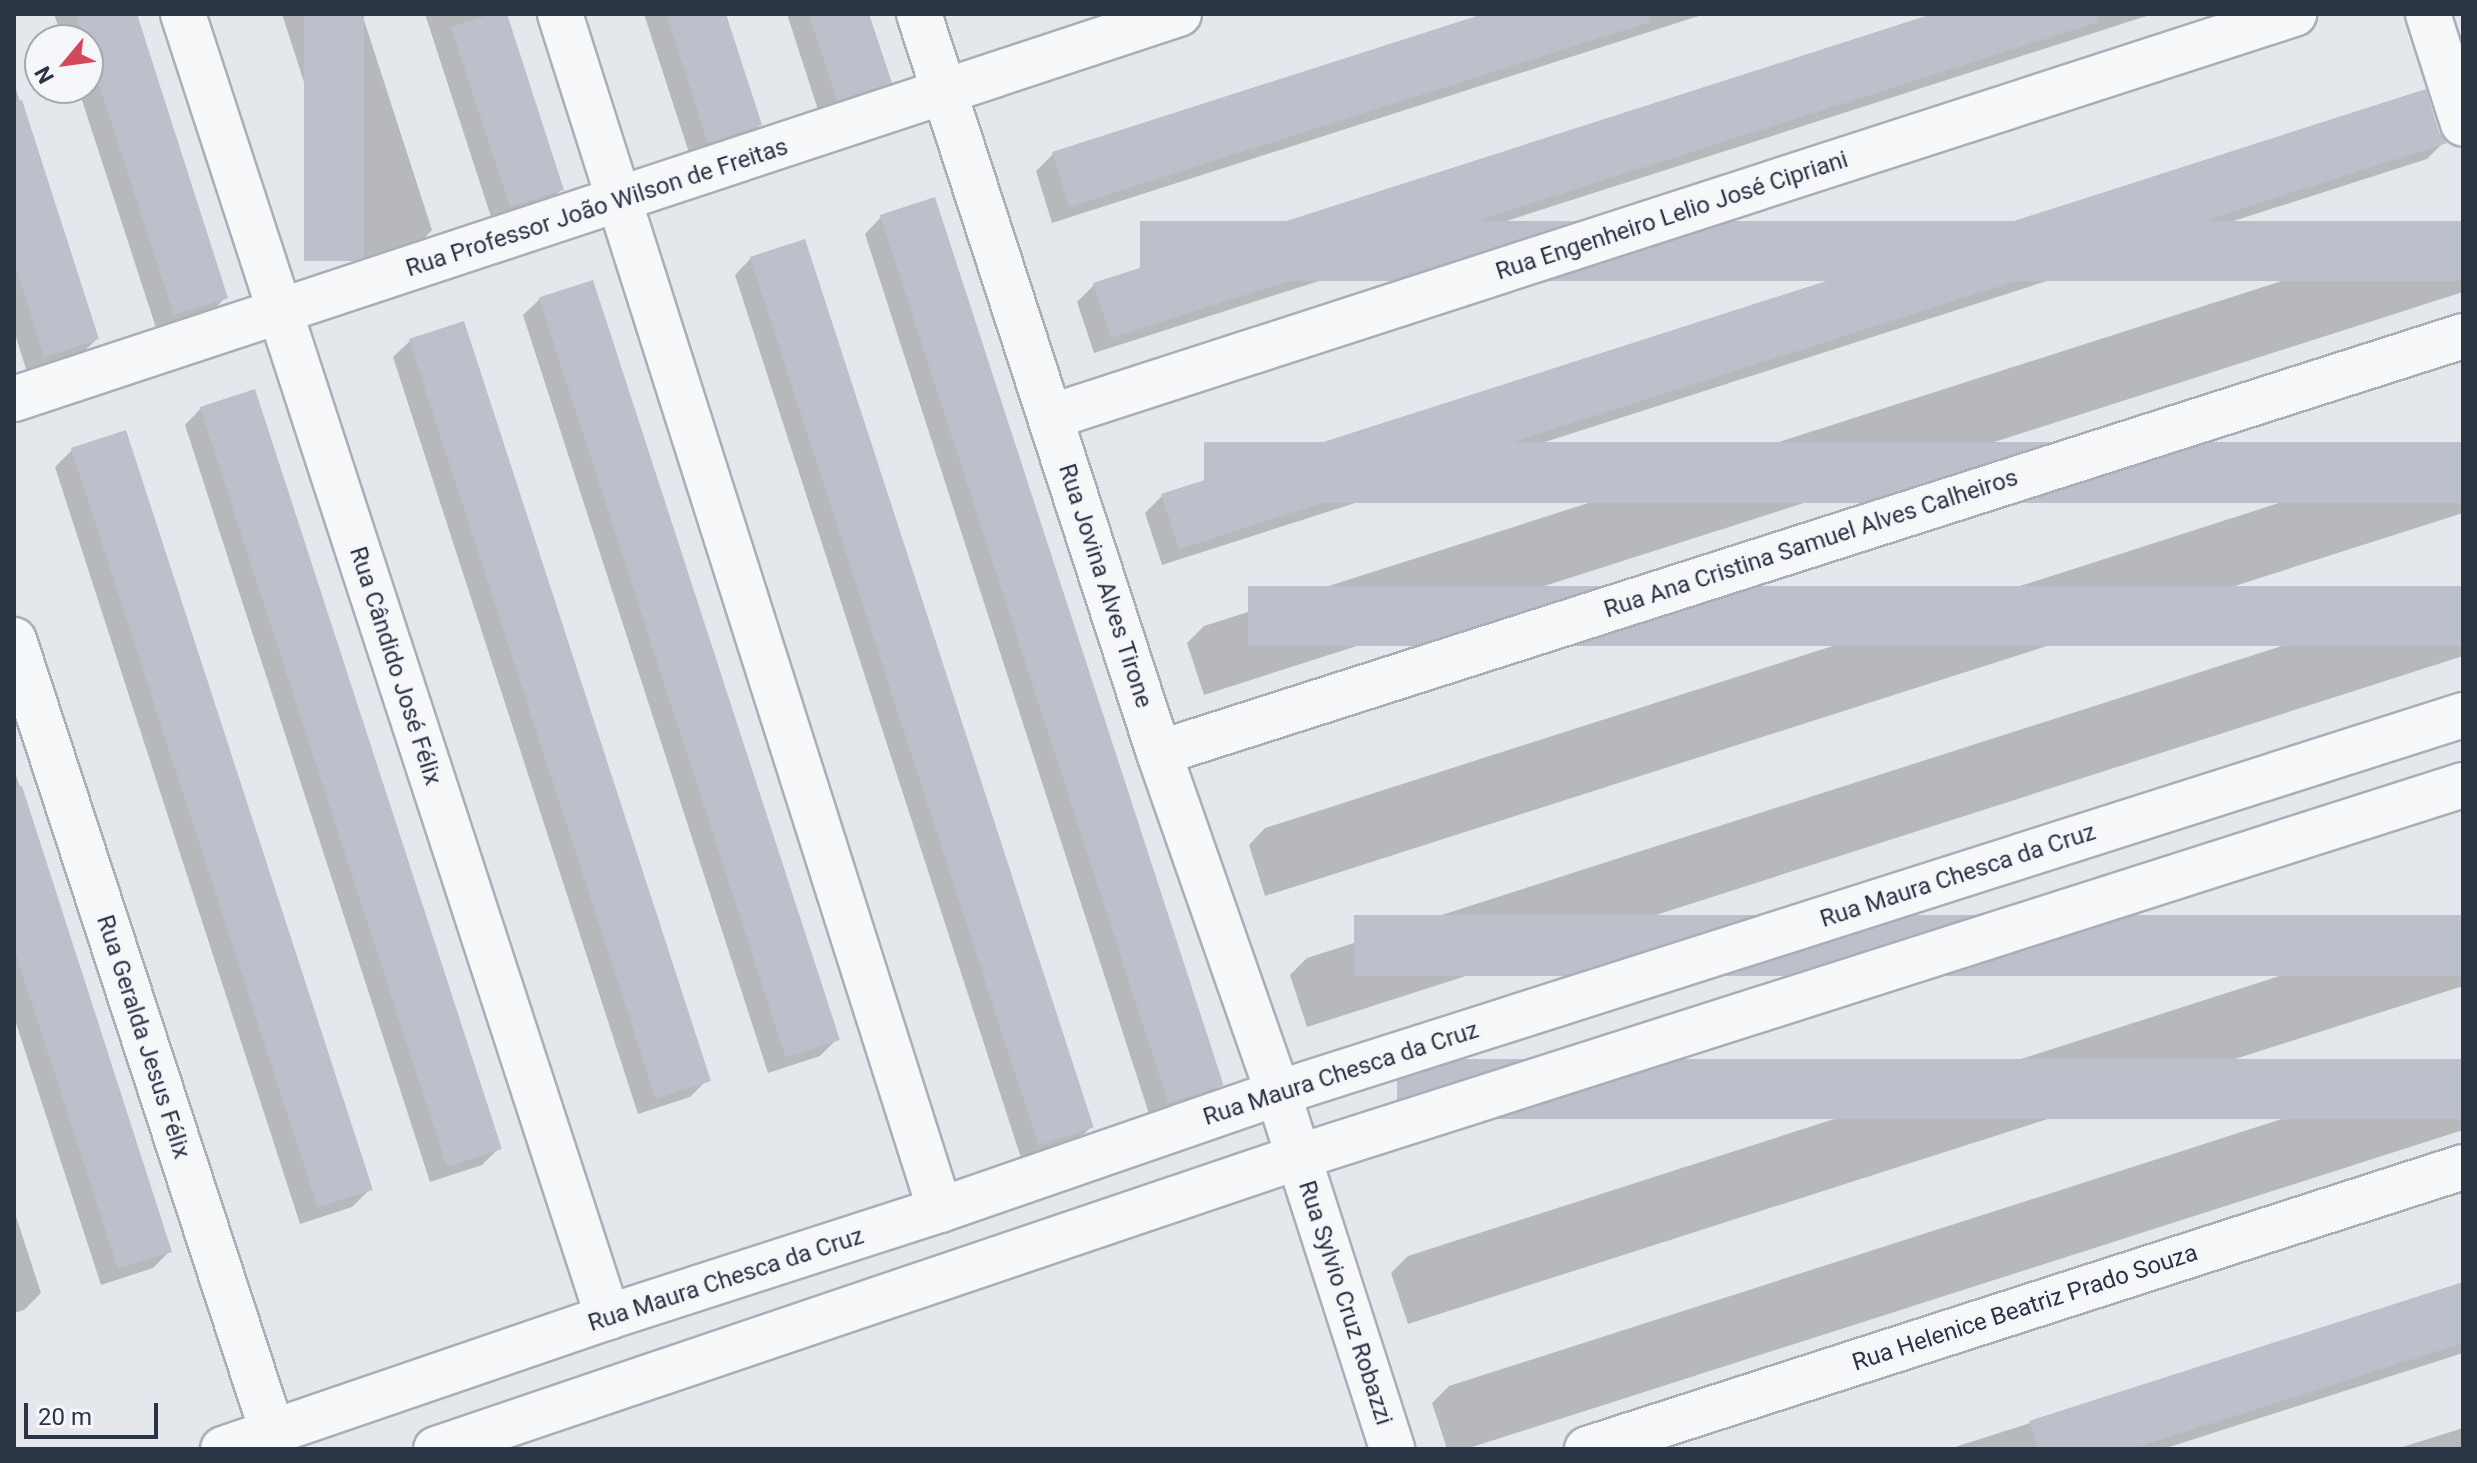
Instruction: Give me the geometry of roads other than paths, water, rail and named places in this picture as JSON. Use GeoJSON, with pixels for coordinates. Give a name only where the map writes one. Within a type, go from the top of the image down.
{"type":"FeatureCollection","features":[{"type":"Feature","properties":{"kind":"street","name":"Rua Cândido José Félix"},"geometry":{"type":"LineString","coordinates":[[183,14],[608,1317]]}},
{"type":"Feature","properties":{"kind":"street"},"geometry":{"type":"LineString","coordinates":[[560,14],[940,1210]]}},
{"type":"Feature","properties":{"kind":"street","name":"Rua Jovina Alves Tirone"},"geometry":{"type":"LineString","coordinates":[[919,14],[1159,753],[1298,1157]]}},
{"type":"Feature","properties":{"kind":"street","name":"Rua Professor João Wilson de Freitas"},"geometry":{"type":"LineString","coordinates":[[14,399],[1179,14]]}},
{"type":"Feature","properties":{"kind":"street","name":"Rua Engenheiro Lelio José Cipriani"},"geometry":{"type":"LineString","coordinates":[[1050,417],[2294,14]]}},
{"type":"Feature","properties":{"kind":"street"},"geometry":{"type":"LineString","coordinates":[[2428,14],[2463,124]]}},
{"type":"Feature","properties":{"kind":"street","name":"Rua Ana Cristina Samuel Alves Calheiros"},"geometry":{"type":"LineString","coordinates":[[1159,753],[2463,336]]}},
{"type":"Feature","properties":{"kind":"street","name":"Rua Geralda Jesus Félix"},"geometry":{"type":"LineString","coordinates":[[14,640],[273,1434]]}},
{"type":"Feature","properties":{"kind":"street","name":"Rua Maura Chesca da Cruz"},"geometry":{"type":"LineString","coordinates":[[223,1449],[608,1317],[940,1210],[1278,1093],[2463,715]]}},
{"type":"Feature","properties":{"kind":"street"},"geometry":{"type":"LineString","coordinates":[[436,1449],[1298,1157],[2463,785]]}},
{"type":"Feature","properties":{"kind":"street","name":"Rua Sylvio Cruz Robazzi"},"geometry":{"type":"LineString","coordinates":[[1298,1157],[1392,1449]]}},
{"type":"Feature","properties":{"kind":"street","name":"Rua Helenice Beatriz Prado Souza"},"geometry":{"type":"LineString","coordinates":[[1587,1449],[2463,1167]]}}]}
